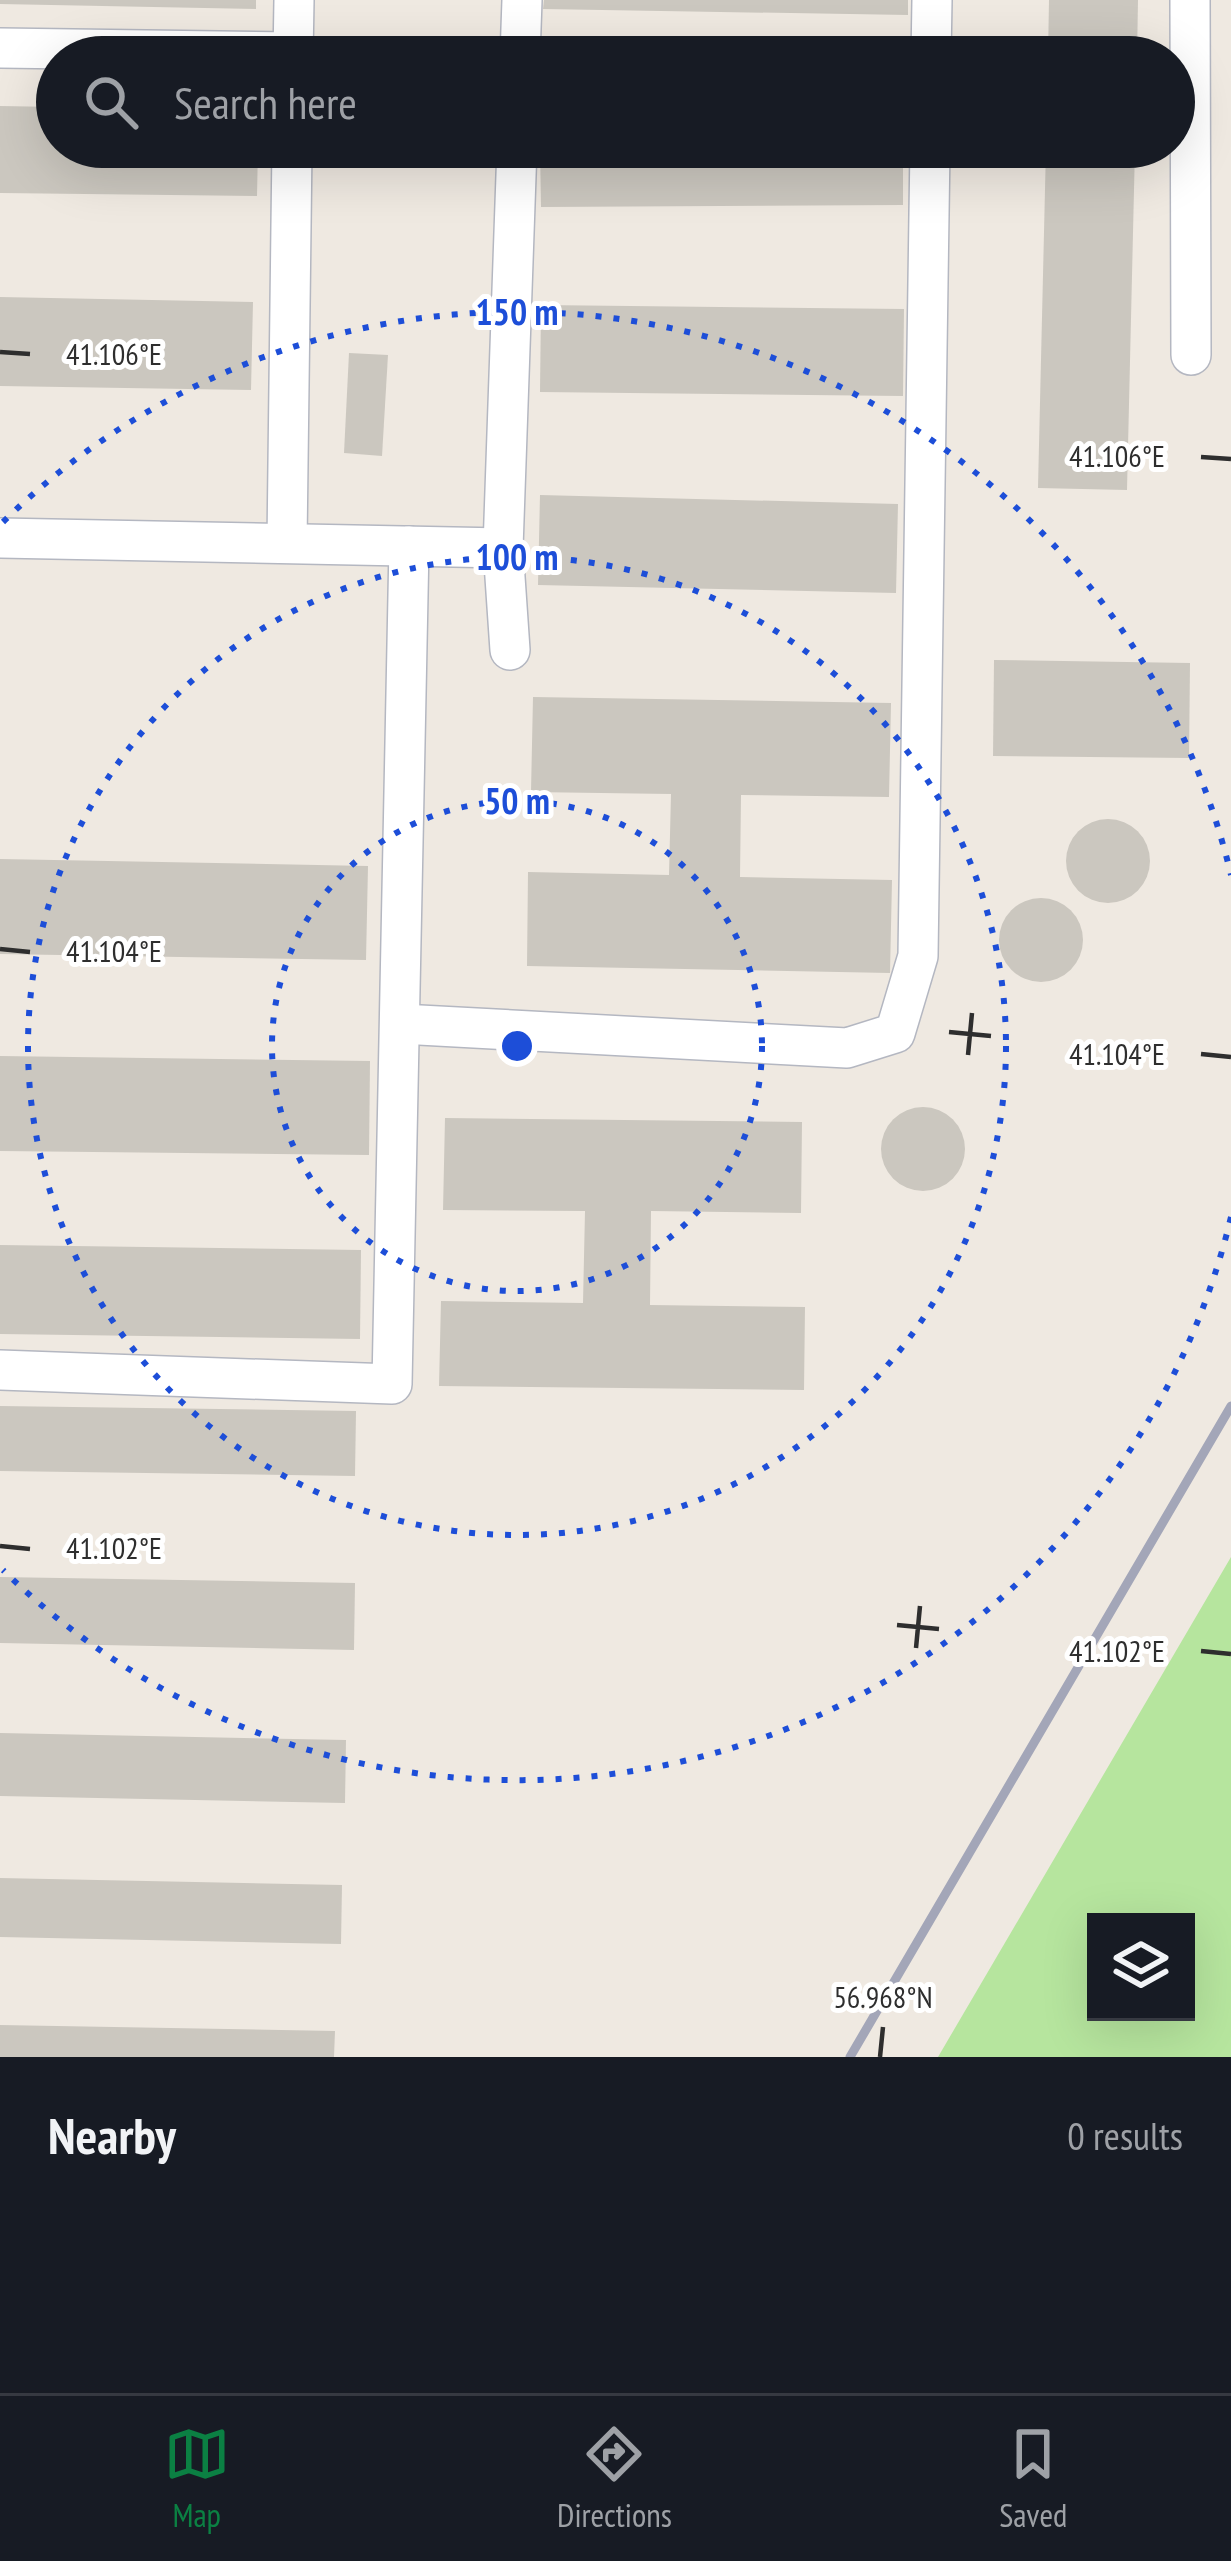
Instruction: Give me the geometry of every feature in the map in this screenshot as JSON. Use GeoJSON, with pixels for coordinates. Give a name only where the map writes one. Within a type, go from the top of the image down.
{"type":"FeatureCollection","features":[{"type":"Feature","properties":{"kind":"lane"},"geometry":{"type":"LineString","coordinates":[[293,36],[294,0]]}},
{"type":"Feature","properties":{"kind":"lane"},"geometry":{"type":"LineString","coordinates":[[521,36],[522,0]]}},
{"type":"Feature","properties":{"kind":"lane"},"geometry":{"type":"LineString","coordinates":[[931,36],[932,0]]}},
{"type":"Feature","properties":{"kind":"lane"},"geometry":{"type":"LineString","coordinates":[[1190,0],[1190,36]]}},
{"type":"Feature","properties":{"kind":"lane"},"geometry":{"type":"LineString","coordinates":[[0,48],[36,49]]}},
{"type":"Feature","properties":{"kind":"lane"},"geometry":{"type":"LineString","coordinates":[[286,543],[292,168]]}},
{"type":"Feature","properties":{"kind":"lane"},"geometry":{"type":"LineString","coordinates":[[510,650],[503,548],[516,168]]}},
{"type":"Feature","properties":{"kind":"lane"},"geometry":{"type":"LineString","coordinates":[[401,1024],[847,1048],[895,1033],[918,956],[930,168]]}},
{"type":"Feature","properties":{"kind":"lane"},"geometry":{"type":"LineString","coordinates":[[1190,168],[1191,355]]}},
{"type":"Feature","properties":{"kind":"lane"},"geometry":{"type":"LineString","coordinates":[[0,538],[503,548]]}},
{"type":"Feature","properties":{"kind":"lane"},"geometry":{"type":"LineString","coordinates":[[0,1370],[392,1384],[409,546]]}},
{"type":"Feature","properties":{"kind":"green space"},"geometry":{"type":"Polygon","coordinates":[[[1231,1557],[1231,2057],[938,2057],[1231,1557]]]}},
{"type":"Feature","properties":{"kind":"building"},"geometry":{"type":"Polygon","coordinates":[[[0,0],[256,0],[256,9],[0,4],[0,0]]]}},
{"type":"Feature","properties":{"kind":"building"},"geometry":{"type":"Polygon","coordinates":[[[544,0],[908,0],[908,15],[543,9],[544,0]]]}},
{"type":"Feature","properties":{"kind":"building"},"geometry":{"type":"Polygon","coordinates":[[[1049,0],[1138,0],[1137,36],[1048,36],[1049,0]]]}},
{"type":"Feature","properties":{"kind":"building"},"geometry":{"type":"Polygon","coordinates":[[[0,106],[36,107],[36,168],[258,168],[257,196],[0,193],[0,106]]]}},
{"type":"Feature","properties":{"kind":"building"},"geometry":{"type":"Polygon","coordinates":[[[540,168],[903,168],[903,205],[541,207],[540,168]]]}},
{"type":"Feature","properties":{"kind":"building"},"geometry":{"type":"Polygon","coordinates":[[[1046,168],[1135,168],[1127,490],[1038,488],[1046,168]]]}},
{"type":"Feature","properties":{"kind":"building"},"geometry":{"type":"Polygon","coordinates":[[[0,297],[253,302],[251,390],[0,386],[0,297]]]}},
{"type":"Feature","properties":{"kind":"building"},"geometry":{"type":"Polygon","coordinates":[[[541,305],[904,309],[903,396],[540,392],[541,305]]]}},
{"type":"Feature","properties":{"kind":"building"},"geometry":{"type":"Polygon","coordinates":[[[349,353],[388,355],[382,456],[344,453],[349,353]]]}},
{"type":"Feature","properties":{"kind":"building"},"geometry":{"type":"Polygon","coordinates":[[[540,495],[898,504],[896,593],[538,585],[540,495]]]}},
{"type":"Feature","properties":{"kind":"building"},"geometry":{"type":"Polygon","coordinates":[[[994,660],[1190,663],[1189,758],[993,756],[994,660]]]}},
{"type":"Feature","properties":{"kind":"building"},"geometry":{"type":"Polygon","coordinates":[[[533,697],[891,703],[889,797],[741,795],[740,877],[892,880],[890,973],[527,966],[528,872],[669,875],[671,794],[531,792],[533,697]]]}},
{"type":"Feature","properties":{"kind":"building"},"geometry":{"type":"Polygon","coordinates":[[[1108,819],[1138,831],[1150,861],[1138,891],[1108,903],[1078,891],[1066,861],[1078,831],[1108,819]]]}},
{"type":"Feature","properties":{"kind":"building"},"geometry":{"type":"Polygon","coordinates":[[[0,859],[368,866],[366,960],[0,954],[0,859]]]}},
{"type":"Feature","properties":{"kind":"building"},"geometry":{"type":"Polygon","coordinates":[[[1041,898],[1071,910],[1083,940],[1071,970],[1041,982],[1011,970],[999,940],[1011,910],[1041,898]]]}},
{"type":"Feature","properties":{"kind":"building"},"geometry":{"type":"Polygon","coordinates":[[[0,1056],[370,1061],[369,1155],[0,1151],[0,1056]]]}},
{"type":"Feature","properties":{"kind":"building"},"geometry":{"type":"Polygon","coordinates":[[[923,1107],[953,1119],[965,1149],[953,1179],[923,1191],[893,1179],[881,1149],[893,1119],[923,1107]]]}},
{"type":"Feature","properties":{"kind":"building"},"geometry":{"type":"Polygon","coordinates":[[[445,1118],[802,1122],[801,1213],[651,1211],[650,1305],[805,1307],[804,1390],[439,1386],[441,1301],[583,1303],[585,1211],[443,1210],[445,1118]]]}},
{"type":"Feature","properties":{"kind":"building"},"geometry":{"type":"Polygon","coordinates":[[[0,1245],[361,1250],[360,1339],[0,1334],[0,1245]]]}},
{"type":"Feature","properties":{"kind":"building"},"geometry":{"type":"Polygon","coordinates":[[[0,1406],[356,1411],[355,1476],[0,1471],[0,1406]]]}},
{"type":"Feature","properties":{"kind":"building"},"geometry":{"type":"Polygon","coordinates":[[[0,1577],[355,1583],[354,1650],[0,1643],[0,1577]]]}},
{"type":"Feature","properties":{"kind":"building"},"geometry":{"type":"Polygon","coordinates":[[[0,1733],[346,1740],[345,1803],[0,1796],[0,1733]]]}},
{"type":"Feature","properties":{"kind":"building"},"geometry":{"type":"Polygon","coordinates":[[[0,1878],[342,1885],[341,1944],[0,1937],[0,1878]]]}},
{"type":"Feature","properties":{"kind":"building"},"geometry":{"type":"Polygon","coordinates":[[[0,2025],[335,2031],[334,2057],[0,2057],[0,2025]]]}},
{"type":"Feature","properties":{"kind":"railway"},"geometry":{"type":"LineString","coordinates":[[850,2057],[1231,1406]]}}]}
